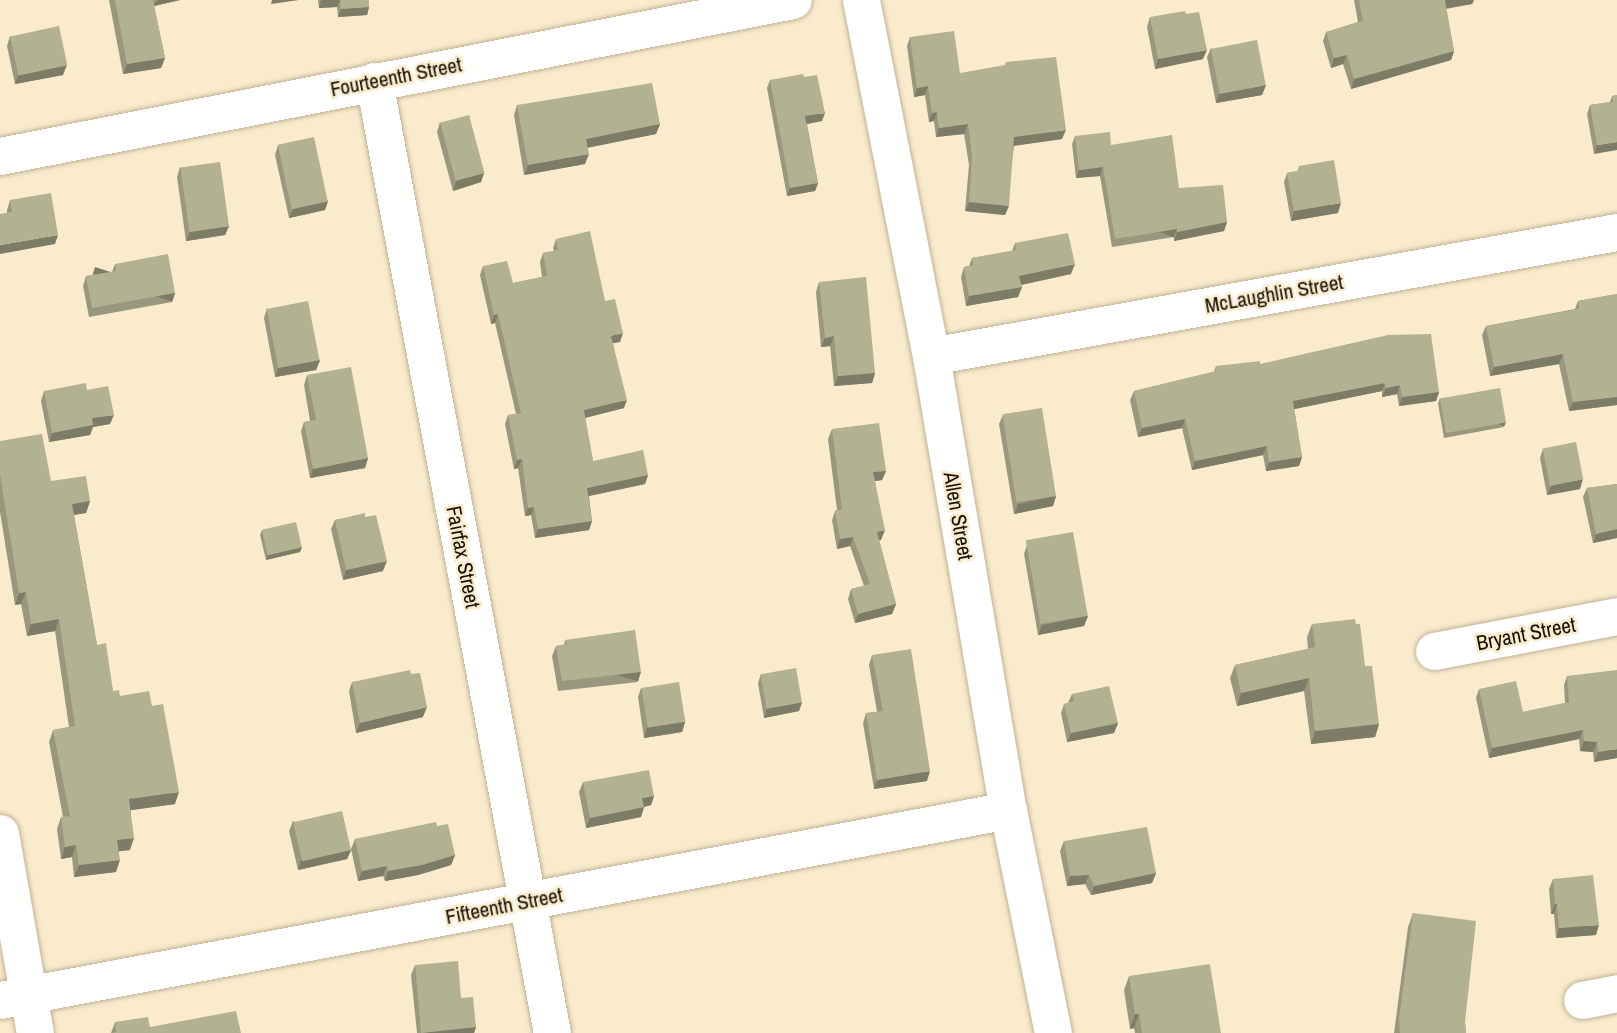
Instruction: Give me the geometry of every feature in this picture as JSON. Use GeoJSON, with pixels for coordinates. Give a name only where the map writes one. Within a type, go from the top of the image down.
{"type":"FeatureCollection","features":[{"type":"Feature","properties":{"kind":"street","name":"Fourteenth Street"},"geometry":{"type":"LineString","coordinates":[[0,156],[793,0]]}},
{"type":"Feature","properties":{"kind":"street","name":"Allen Street"},"geometry":{"type":"LineString","coordinates":[[861,0],[931,356],[1008,810],[1053,1033]]}},
{"type":"Feature","properties":{"kind":"street","name":"Fairfax Street"},"geometry":{"type":"LineString","coordinates":[[374,81],[552,1033]]}},
{"type":"Feature","properties":{"kind":"street","name":"McLaughlin Street"},"geometry":{"type":"LineString","coordinates":[[931,356],[1617,232]]}},
{"type":"Feature","properties":{"kind":"street","name":"Bryant Street"},"geometry":{"type":"LineString","coordinates":[[1434,651],[1617,616]]}},
{"type":"Feature","properties":{"kind":"street","name":"Fifteenth Street"},"geometry":{"type":"LineString","coordinates":[[14,998],[1008,810]]}},
{"type":"Feature","properties":{"kind":"street"},"geometry":{"type":"LineString","coordinates":[[0,833],[14,998],[35,1033]]}},
{"type":"Feature","properties":{"kind":"street"},"geometry":{"type":"LineString","coordinates":[[1582,1000],[1617,993]]}},
{"type":"Feature","properties":{"kind":"building"},"geometry":{"type":"Polygon","coordinates":[[[115,0],[153,0],[165,58],[127,64],[115,0]]]}},
{"type":"Feature","properties":{"kind":"building"},"geometry":{"type":"Polygon","coordinates":[[[340,0],[369,0],[369,7],[341,9],[340,0]]]}},
{"type":"Feature","properties":{"kind":"building"},"geometry":{"type":"Polygon","coordinates":[[[1359,0],[1445,0],[1454,51],[1354,79],[1347,55],[1334,58],[1326,32],[1363,21],[1359,0]]]}},
{"type":"Feature","properties":{"kind":"building"},"geometry":{"type":"Polygon","coordinates":[[[1185,11],[1186,14],[1199,12],[1207,50],[1158,59],[1150,17],[1185,11]]]}},
{"type":"Feature","properties":{"kind":"building"},"geometry":{"type":"Polygon","coordinates":[[[59,26],[67,65],[18,76],[10,36],[59,26]]]}},
{"type":"Feature","properties":{"kind":"building"},"geometry":{"type":"Polygon","coordinates":[[[954,31],[960,73],[1005,65],[1006,62],[1056,57],[1066,130],[1014,137],[1009,206],[969,202],[972,156],[968,124],[939,128],[937,112],[932,113],[928,86],[917,88],[910,37],[954,31]]]}},
{"type":"Feature","properties":{"kind":"building"},"geometry":{"type":"Polygon","coordinates":[[[1257,40],[1266,85],[1220,94],[1211,49],[1257,40]]]}},
{"type":"Feature","properties":{"kind":"building"},"geometry":{"type":"Polygon","coordinates":[[[803,74],[804,77],[817,75],[825,113],[805,116],[818,183],[790,188],[770,80],[803,74]]]}},
{"type":"Feature","properties":{"kind":"building"},"geometry":{"type":"Polygon","coordinates":[[[652,83],[660,124],[586,139],[589,154],[528,165],[517,105],[652,83]]]}},
{"type":"Feature","properties":{"kind":"building"},"geometry":{"type":"Polygon","coordinates":[[[1617,95],[1617,142],[1597,145],[1590,105],[1613,102],[1612,96],[1617,95]]]}},
{"type":"Feature","properties":{"kind":"building"},"geometry":{"type":"Polygon","coordinates":[[[469,115],[485,173],[456,181],[440,123],[469,115]]]}},
{"type":"Feature","properties":{"kind":"building"},"geometry":{"type":"Polygon","coordinates":[[[1110,132],[1111,145],[1172,135],[1179,188],[1223,185],[1227,222],[1177,232],[1177,229],[1115,239],[1103,167],[1079,170],[1075,136],[1110,132]]]}},
{"type":"Feature","properties":{"kind":"building"},"geometry":{"type":"Polygon","coordinates":[[[314,137],[328,202],[292,209],[278,145],[314,137]]]}},
{"type":"Feature","properties":{"kind":"building"},"geometry":{"type":"Polygon","coordinates":[[[1334,160],[1341,203],[1294,211],[1287,173],[1300,170],[1299,166],[1334,160]]]}},
{"type":"Feature","properties":{"kind":"building"},"geometry":{"type":"Polygon","coordinates":[[[220,162],[229,226],[189,232],[180,168],[220,162]]]}},
{"type":"Feature","properties":{"kind":"building"},"geometry":{"type":"Polygon","coordinates":[[[51,193],[58,235],[0,245],[0,214],[12,212],[10,200],[51,193]]]}},
{"type":"Feature","properties":{"kind":"building"},"geometry":{"type":"Polygon","coordinates":[[[590,231],[605,301],[615,299],[623,333],[611,336],[627,400],[584,410],[593,461],[643,450],[648,475],[587,488],[592,521],[538,529],[534,507],[528,508],[522,459],[517,460],[508,415],[521,413],[498,314],[494,315],[483,266],[507,261],[513,283],[547,276],[543,253],[558,250],[556,239],[590,231]]]}},
{"type":"Feature","properties":{"kind":"building"},"geometry":{"type":"Polygon","coordinates":[[[1068,233],[1075,264],[1019,276],[1022,287],[969,296],[964,267],[973,265],[972,258],[1016,250],[1015,243],[1068,233]]]}},
{"type":"Feature","properties":{"kind":"building"},"geometry":{"type":"Polygon","coordinates":[[[168,254],[175,293],[92,308],[86,276],[116,271],[115,264],[168,254]]]}},
{"type":"Feature","properties":{"kind":"building"},"geometry":{"type":"Polygon","coordinates":[[[866,277],[875,373],[838,376],[834,336],[825,338],[819,282],[866,277]]]}},
{"type":"Feature","properties":{"kind":"building"},"geometry":{"type":"Polygon","coordinates":[[[1617,294],[1617,397],[1573,402],[1563,354],[1494,367],[1486,326],[1579,309],[1578,301],[1617,294]]]}},
{"type":"Feature","properties":{"kind":"building"},"geometry":{"type":"Polygon","coordinates":[[[308,301],[319,360],[278,368],[267,309],[308,301]]]}},
{"type":"Feature","properties":{"kind":"building"},"geometry":{"type":"Polygon","coordinates":[[[1431,334],[1439,392],[1402,397],[1400,385],[1386,388],[1385,383],[1293,401],[1302,457],[1269,462],[1267,446],[1195,461],[1185,419],[1142,428],[1134,391],[1216,371],[1216,366],[1260,361],[1260,364],[1388,335],[1431,334]]]}},
{"type":"Feature","properties":{"kind":"building"},"geometry":{"type":"Polygon","coordinates":[[[351,367],[368,458],[313,469],[304,422],[316,420],[307,375],[351,367]]]}},
{"type":"Feature","properties":{"kind":"building"},"geometry":{"type":"Polygon","coordinates":[[[86,383],[87,390],[108,386],[114,415],[92,418],[93,425],[52,433],[44,391],[86,383]]]}},
{"type":"Feature","properties":{"kind":"building"},"geometry":{"type":"Polygon","coordinates":[[[1500,388],[1506,422],[1446,433],[1440,399],[1500,388]]]}},
{"type":"Feature","properties":{"kind":"building"},"geometry":{"type":"Polygon","coordinates":[[[1042,408],[1056,496],[1016,502],[1002,414],[1042,408]]]}},
{"type":"Feature","properties":{"kind":"building"},"geometry":{"type":"Polygon","coordinates":[[[879,423],[886,471],[873,472],[885,530],[877,532],[896,604],[858,614],[851,589],[870,584],[853,537],[840,539],[835,511],[842,509],[832,429],[879,423]]]}},
{"type":"Feature","properties":{"kind":"building"},"geometry":{"type":"Polygon","coordinates":[[[42,434],[51,481],[86,476],[90,501],[72,504],[97,645],[106,643],[113,691],[119,690],[120,696],[149,691],[152,706],[163,704],[179,792],[129,799],[134,838],[117,840],[120,860],[79,865],[76,845],[65,847],[61,817],[70,816],[53,730],[75,726],[59,619],[31,624],[26,592],[19,593],[0,474],[0,441],[42,434]]]}},
{"type":"Feature","properties":{"kind":"building"},"geometry":{"type":"Polygon","coordinates":[[[1576,442],[1583,479],[1550,486],[1543,448],[1576,442]]]}},
{"type":"Feature","properties":{"kind":"building"},"geometry":{"type":"Polygon","coordinates":[[[1617,484],[1617,529],[1596,534],[1587,488],[1617,484]]]}},
{"type":"Feature","properties":{"kind":"building"},"geometry":{"type":"Polygon","coordinates":[[[365,513],[365,517],[376,515],[387,561],[346,570],[335,520],[365,513]]]}},
{"type":"Feature","properties":{"kind":"building"},"geometry":{"type":"Polygon","coordinates":[[[296,522],[302,547],[268,555],[262,530],[296,522]]]}},
{"type":"Feature","properties":{"kind":"building"},"geometry":{"type":"Polygon","coordinates":[[[1073,532],[1088,616],[1040,624],[1026,540],[1073,532]]]}},
{"type":"Feature","properties":{"kind":"building"},"geometry":{"type":"Polygon","coordinates":[[[1355,619],[1356,624],[1360,624],[1365,666],[1372,666],[1379,724],[1315,731],[1309,678],[1241,693],[1235,665],[1315,647],[1312,624],[1355,619]]]}},
{"type":"Feature","properties":{"kind":"building"},"geometry":{"type":"Polygon","coordinates":[[[635,630],[641,672],[562,681],[556,646],[566,644],[565,640],[635,630]]]}},
{"type":"Feature","properties":{"kind":"building"},"geometry":{"type":"Polygon","coordinates":[[[911,649],[930,771],[877,780],[866,713],[883,711],[872,655],[911,649]]]}},
{"type":"Feature","properties":{"kind":"building"},"geometry":{"type":"Polygon","coordinates":[[[796,668],[802,702],[767,709],[761,674],[796,668]]]}},
{"type":"Feature","properties":{"kind":"building"},"geometry":{"type":"Polygon","coordinates":[[[410,670],[411,674],[420,673],[427,707],[360,723],[352,682],[410,670]]]}},
{"type":"Feature","properties":{"kind":"building"},"geometry":{"type":"Polygon","coordinates":[[[1617,670],[1617,749],[1598,752],[1597,742],[1584,741],[1583,730],[1492,748],[1479,689],[1516,681],[1523,712],[1569,702],[1567,676],[1617,670]]]}},
{"type":"Feature","properties":{"kind":"building"},"geometry":{"type":"Polygon","coordinates":[[[679,682],[685,722],[648,727],[641,688],[679,682]]]}},
{"type":"Feature","properties":{"kind":"building"},"geometry":{"type":"Polygon","coordinates":[[[1109,686],[1118,723],[1071,733],[1064,704],[1074,701],[1072,694],[1109,686]]]}},
{"type":"Feature","properties":{"kind":"building"},"geometry":{"type":"Polygon","coordinates":[[[649,770],[654,796],[642,798],[644,807],[590,818],[583,782],[649,770]]]}},
{"type":"Feature","properties":{"kind":"building"},"geometry":{"type":"Polygon","coordinates":[[[342,811],[351,850],[302,861],[293,822],[342,811]]]}},
{"type":"Feature","properties":{"kind":"building"},"geometry":{"type":"Polygon","coordinates":[[[436,822],[437,826],[448,824],[455,855],[388,871],[387,866],[362,871],[355,839],[436,822]]]}},
{"type":"Feature","properties":{"kind":"building"},"geometry":{"type":"Polygon","coordinates":[[[1147,827],[1156,873],[1094,886],[1089,875],[1070,876],[1064,841],[1147,827]]]}},
{"type":"Feature","properties":{"kind":"building"},"geometry":{"type":"Polygon","coordinates":[[[1593,875],[1599,925],[1559,928],[1553,879],[1593,875]]]}},
{"type":"Feature","properties":{"kind":"building"},"geometry":{"type":"Polygon","coordinates":[[[1413,913],[1476,921],[1466,1033],[1400,1033],[1399,1019],[1413,913]]]}},
{"type":"Feature","properties":{"kind":"building"},"geometry":{"type":"Polygon","coordinates":[[[458,961],[461,998],[473,997],[476,1027],[421,1033],[415,965],[458,961]]]}},
{"type":"Feature","properties":{"kind":"building"},"geometry":{"type":"Polygon","coordinates":[[[1210,964],[1221,1033],[1142,1033],[1139,1014],[1135,1014],[1129,976],[1210,964]]]}},
{"type":"Feature","properties":{"kind":"building"},"geometry":{"type":"Polygon","coordinates":[[[236,1011],[241,1033],[112,1033],[116,1032],[115,1022],[148,1017],[150,1027],[236,1011]]]}}]}
